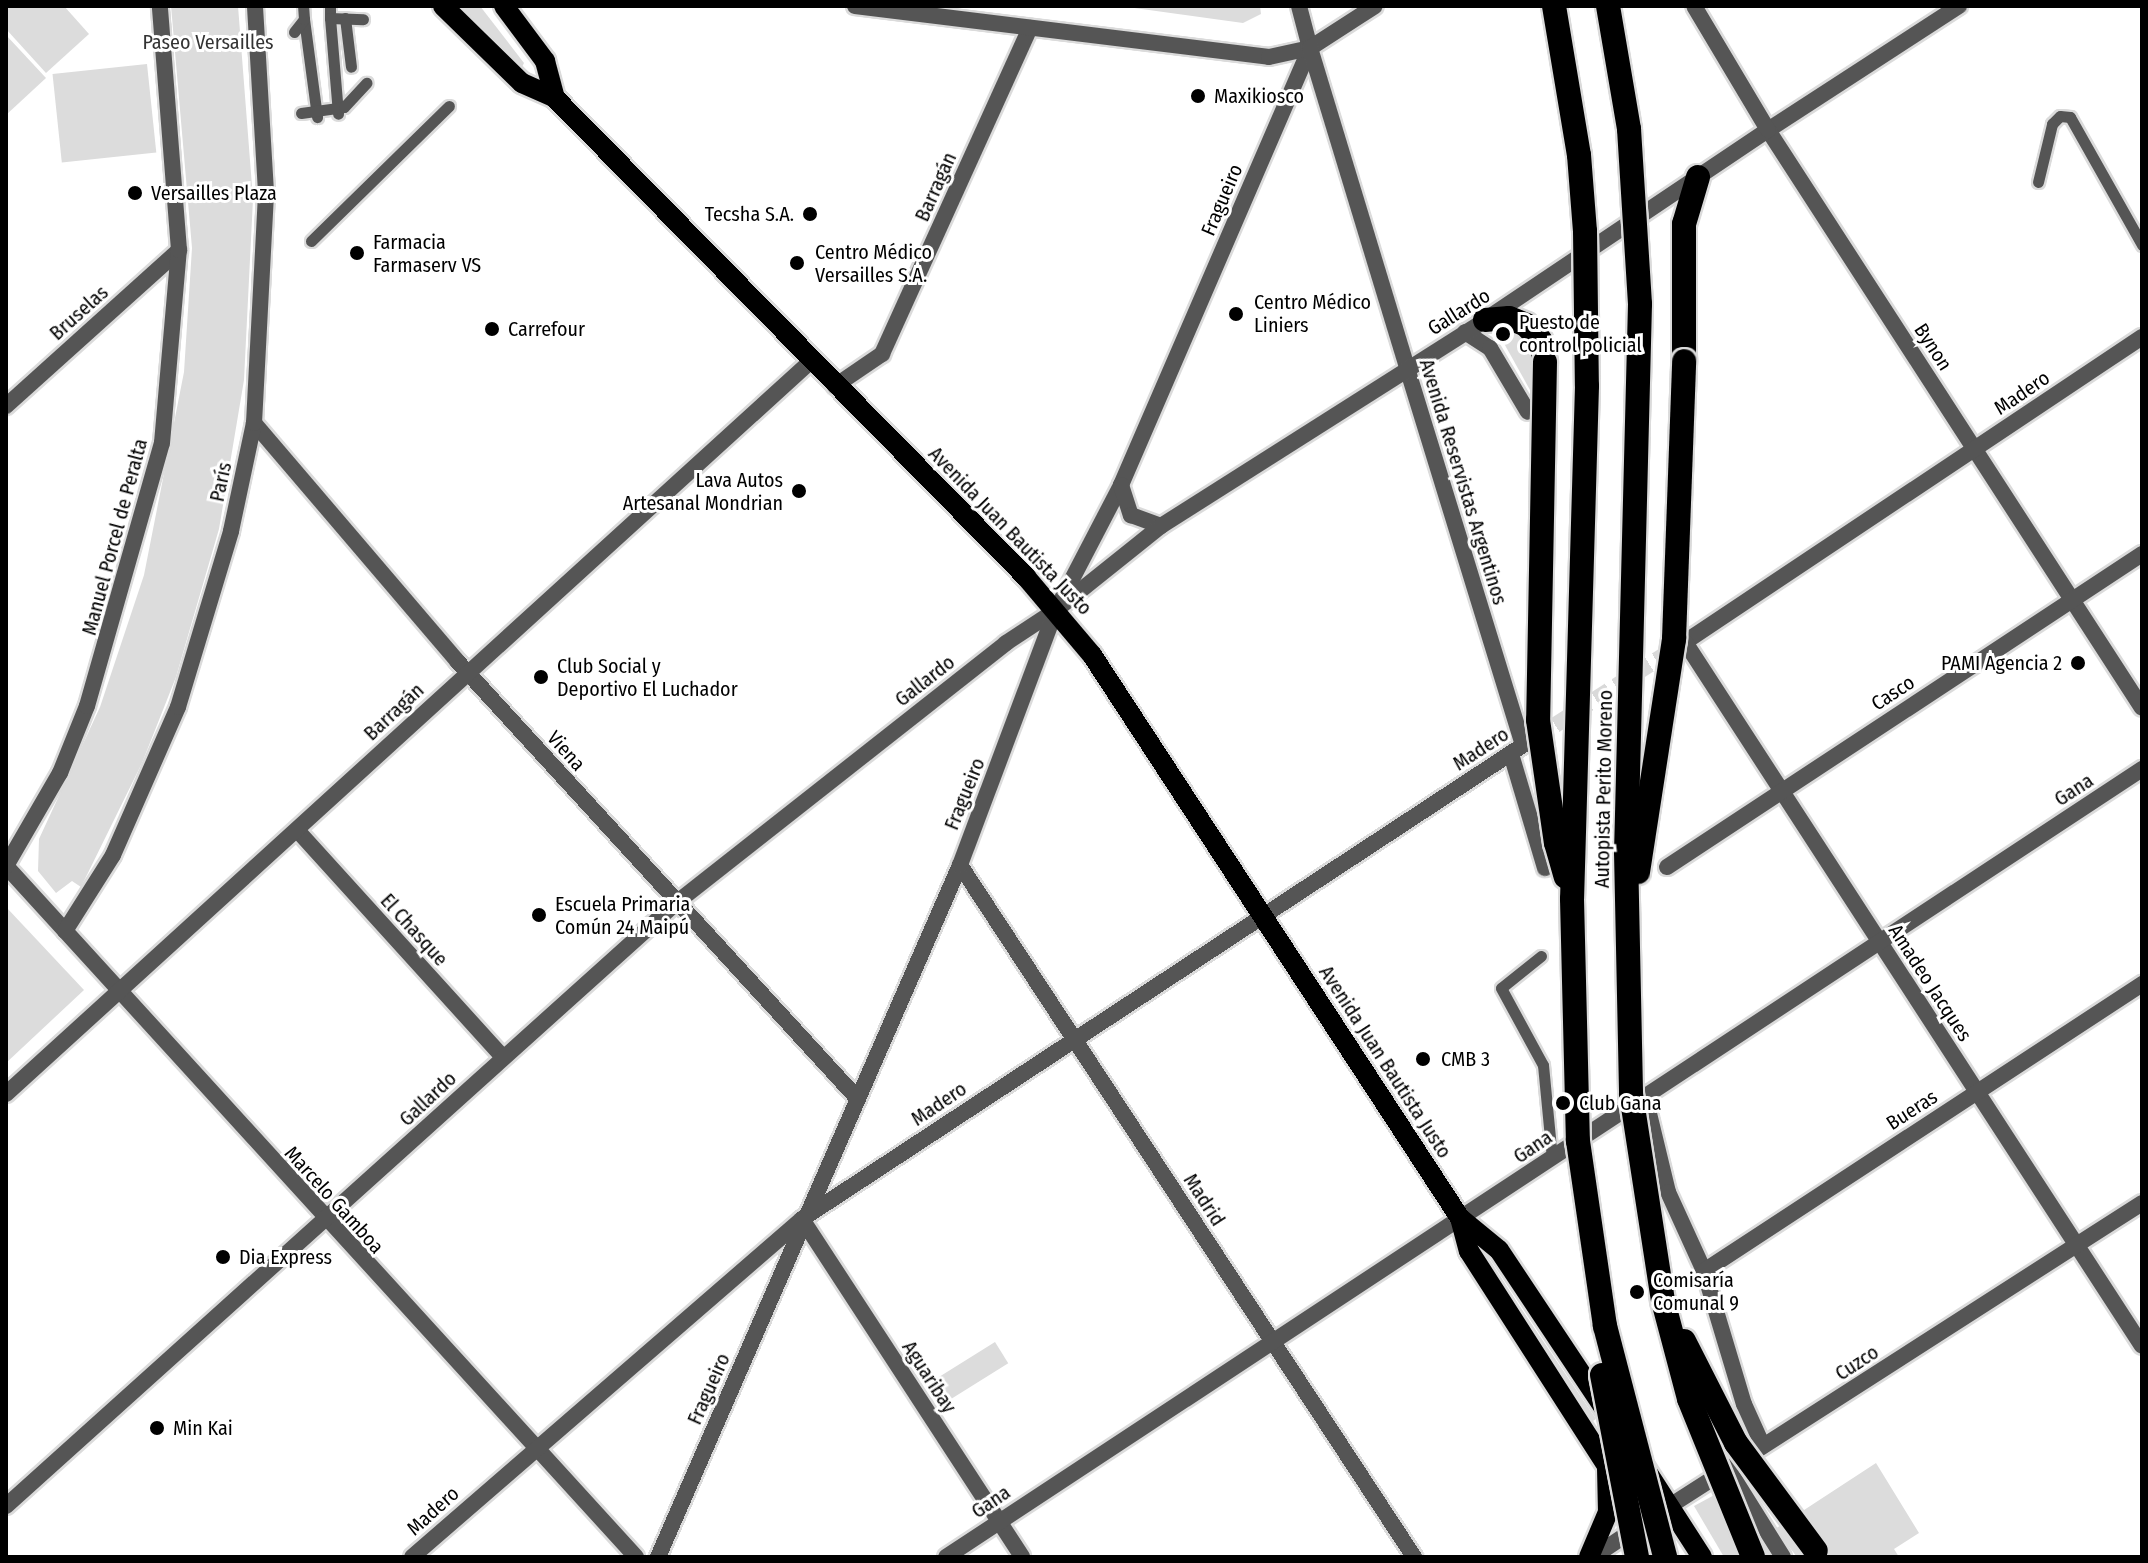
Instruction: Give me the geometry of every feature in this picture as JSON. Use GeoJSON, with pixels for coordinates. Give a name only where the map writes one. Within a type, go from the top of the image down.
{"type":"FeatureCollection","features":[{"type":"Feature","properties":{"kind":"highway","name":"Autopista Perito Moreno"},"geometry":{"type":"LineString","coordinates":[[1554,6],[1579,155],[1585,231],[1587,386],[1572,899],[1578,1141],[1584,1201],[1605,1326],[1667,1557]]}},
{"type":"Feature","properties":{"kind":"highway","name":"Autopista Perito Moreno"},"geometry":{"type":"LineString","coordinates":[[1608,6],[1629,129],[1640,304],[1625,950],[1631,1094],[1663,1301],[1699,1429],[1753,1557]]}},
{"type":"Feature","properties":{"kind":"highway"},"geometry":{"type":"LineString","coordinates":[[1625,950],[1674,639],[1684,361],[1684,224],[1698,177]]}},
{"type":"Feature","properties":{"kind":"highway"},"geometry":{"type":"LineString","coordinates":[[1475,326],[1509,318],[1526,325],[1540,340],[1545,362],[1538,720],[1556,843],[1572,899]]}},
{"type":"Feature","properties":{"kind":"highway"},"geometry":{"type":"LineString","coordinates":[[1584,1201],[1606,1398],[1637,1557]]}},
{"type":"Feature","properties":{"kind":"highway"},"geometry":{"type":"LineString","coordinates":[[1663,1301],[1736,1443],[1821,1555]]}},
{"type":"Feature","properties":{"kind":"main road","name":"Avenida Juan Bautista Justo"},"geometry":{"type":"LineString","coordinates":[[443,6],[522,83],[555,98],[1056,610],[1119,694],[1262,919],[1460,1218],[1499,1250],[1702,1557]]}},
{"type":"Feature","properties":{"kind":"main road","name":"Avenida Juan Bautista Justo"},"geometry":{"type":"LineString","coordinates":[[504,6],[545,61],[555,98]]}},
{"type":"Feature","properties":{"kind":"main road","name":"Avenida Juan Bautista Justo"},"geometry":{"type":"LineString","coordinates":[[1460,1218],[1469,1251],[1667,1557]]}},
{"type":"Feature","properties":{"kind":"main road"},"geometry":{"type":"LineString","coordinates":[[1591,1557],[1608,1512],[1607,1468]]}},
{"type":"Feature","properties":{"kind":"street","name":"Manuel Porcel de Peralta"},"geometry":{"type":"LineString","coordinates":[[6,866],[73,742],[136,549],[162,443],[179,250],[160,6]]}},
{"type":"Feature","properties":{"kind":"street","name":"París"},"geometry":{"type":"LineString","coordinates":[[65,931],[90,898],[120,841],[178,707],[228,545],[254,423],[266,192],[255,6]]}},
{"type":"Feature","properties":{"kind":"street"},"geometry":{"type":"LineString","coordinates":[[855,6],[1256,57],[1310,48],[1375,6]]}},
{"type":"Feature","properties":{"kind":"street","name":"Avenida Reservistas Argentinos"},"geometry":{"type":"LineString","coordinates":[[1299,6],[1522,746],[1545,868]]}},
{"type":"Feature","properties":{"kind":"street","name":"Bynon"},"geometry":{"type":"LineString","coordinates":[[1694,6],[1768,130],[2142,708]]}},
{"type":"Feature","properties":{"kind":"street","name":"Gallardo"},"geometry":{"type":"LineString","coordinates":[[6,1506],[676,903],[1006,643],[1056,610],[1161,526],[1475,326],[1959,6]]}},
{"type":"Feature","properties":{"kind":"street","name":"Barragán"},"geometry":{"type":"LineString","coordinates":[[835,386],[882,354],[1030,28]]}},
{"type":"Feature","properties":{"kind":"street","name":"Fragueiro"},"geometry":{"type":"LineString","coordinates":[[658,1557],[802,1219],[960,865],[1056,610],[1121,485],[1310,48]]}},
{"type":"Feature","properties":{"kind":"street","name":"Bruselas"},"geometry":{"type":"LineString","coordinates":[[6,406],[179,250]]}},
{"type":"Feature","properties":{"kind":"street"},"geometry":{"type":"LineString","coordinates":[[1475,326],[1528,412]]}},
{"type":"Feature","properties":{"kind":"street","name":"Madero"},"geometry":{"type":"LineString","coordinates":[[1685,642],[2142,337]]}},
{"type":"Feature","properties":{"kind":"street","name":"Barragán"},"geometry":{"type":"LineString","coordinates":[[6,1094],[811,361]]}},
{"type":"Feature","properties":{"kind":"street","name":"Viena"},"geometry":{"type":"LineString","coordinates":[[254,423],[467,672],[857,1098]]}},
{"type":"Feature","properties":{"kind":"street"},"geometry":{"type":"LineString","coordinates":[[1121,485],[1131,515],[1161,526]]}},
{"type":"Feature","properties":{"kind":"street","name":"Casco"},"geometry":{"type":"LineString","coordinates":[[1667,867],[2142,554]]}},
{"type":"Feature","properties":{"kind":"street","name":"Amadeo Jacques"},"geometry":{"type":"LineString","coordinates":[[1685,642],[2142,1346]]}},
{"type":"Feature","properties":{"kind":"street","name":"Madero"},"geometry":{"type":"LineString","coordinates":[[412,1557],[802,1219],[1522,746]]}},
{"type":"Feature","properties":{"kind":"street","name":"Gana"},"geometry":{"type":"LineString","coordinates":[[946,1557],[2142,769]]}},
{"type":"Feature","properties":{"kind":"street","name":"El Chasque"},"geometry":{"type":"LineString","coordinates":[[297,830],[503,1057]]}},
{"type":"Feature","properties":{"kind":"street","name":"Madrid"},"geometry":{"type":"LineString","coordinates":[[960,865],[1414,1557]]}},
{"type":"Feature","properties":{"kind":"street","name":"Marcelo Gamboa"},"geometry":{"type":"LineString","coordinates":[[6,866],[325,1221],[636,1557]]}},
{"type":"Feature","properties":{"kind":"street","name":"Bueras"},"geometry":{"type":"LineString","coordinates":[[1704,1271],[2142,984]]}},
{"type":"Feature","properties":{"kind":"street"},"geometry":{"type":"LineString","coordinates":[[1645,1097],[1668,1192],[1704,1271],[1744,1404],[1763,1446]]}},
{"type":"Feature","properties":{"kind":"street","name":"Cuzco"},"geometry":{"type":"LineString","coordinates":[[1591,1557],[2142,1203]]}},
{"type":"Feature","properties":{"kind":"street","name":"Aguaribay"},"geometry":{"type":"LineString","coordinates":[[802,1219],[1022,1557]]}},
{"type":"Feature","properties":{"kind":"street"},"geometry":{"type":"LineString","coordinates":[[1728,1469],[1783,1557]]}},
{"type":"Feature","properties":{"kind":"lane"},"geometry":{"type":"LineString","coordinates":[[303,6],[317,117]]}},
{"type":"Feature","properties":{"kind":"lane"},"geometry":{"type":"LineString","coordinates":[[338,114],[330,12],[345,18],[363,19]]}},
{"type":"Feature","properties":{"kind":"lane"},"geometry":{"type":"LineString","coordinates":[[345,18],[351,67]]}},
{"type":"Feature","properties":{"kind":"lane"},"geometry":{"type":"LineString","coordinates":[[294,32],[304,19]]}},
{"type":"Feature","properties":{"kind":"lane"},"geometry":{"type":"LineString","coordinates":[[301,113],[344,107],[366,83]]}},
{"type":"Feature","properties":{"kind":"lane"},"geometry":{"type":"LineString","coordinates":[[311,241],[449,106]]}},
{"type":"Feature","properties":{"kind":"lane"},"geometry":{"type":"LineString","coordinates":[[2038,182],[2052,124],[2060,116],[2070,117],[2142,245]]}},
{"type":"Feature","properties":{"kind":"lane"},"geometry":{"type":"LineString","coordinates":[[1541,956],[1501,988],[1543,1065],[1552,1158]]}},
{"type":"Feature","properties":{"kind":"green space"},"geometry":{"type":"Polygon","coordinates":[[[6,6],[64,6],[89,34],[46,73],[6,29],[6,6]]]}},
{"type":"Feature","properties":{"kind":"green space","name":"Paseo Versailles"},"geometry":{"type":"Polygon","coordinates":[[[171,6],[238,6],[253,199],[244,380],[219,529],[176,677],[142,763],[81,887],[72,881],[56,893],[38,871],[39,839],[100,707],[144,575],[184,372],[192,248],[171,6]]]}},
{"type":"Feature","properties":{"kind":"green space"},"geometry":{"type":"Polygon","coordinates":[[[457,6],[480,6],[524,63],[521,69],[457,6]]]}},
{"type":"Feature","properties":{"kind":"green space"},"geometry":{"type":"Polygon","coordinates":[[[1120,6],[1260,6],[1261,14],[1243,23],[1120,6]]]}},
{"type":"Feature","properties":{"kind":"green space"},"geometry":{"type":"Polygon","coordinates":[[[6,35],[46,78],[6,115],[6,35]]]}},
{"type":"Feature","properties":{"kind":"green space"},"geometry":{"type":"Polygon","coordinates":[[[147,64],[156,153],[62,162],[53,74],[147,64]]]}},
{"type":"Feature","properties":{"kind":"green space"},"geometry":{"type":"Polygon","coordinates":[[[1505,329],[1516,331],[1533,350],[1535,399],[1501,338],[1505,329]]]}},
{"type":"Feature","properties":{"kind":"green space"},"geometry":{"type":"Polygon","coordinates":[[[6,908],[84,990],[6,1063],[6,908]]]}},
{"type":"Feature","properties":{"kind":"green space"},"geometry":{"type":"Polygon","coordinates":[[[1474,1239],[1596,1419],[1590,1423],[1552,1362],[1474,1239]]]}},
{"type":"Feature","properties":{"kind":"green space"},"geometry":{"type":"Polygon","coordinates":[[[995,1342],[1008,1363],[944,1403],[931,1382],[995,1342]]]}},
{"type":"Feature","properties":{"kind":"green space"},"geometry":{"type":"Polygon","coordinates":[[[1876,1463],[1919,1533],[1894,1549],[1899,1557],[1797,1557],[1775,1529],[1876,1463]]]}},
{"type":"Feature","properties":{"kind":"green space"},"geometry":{"type":"Polygon","coordinates":[[[1720,1492],[1746,1510],[1772,1557],[1724,1557],[1694,1506],[1720,1492]]]}},
{"type":"Feature","properties":{"kind":"tunnel"},"geometry":{"type":"LineString","coordinates":[[1535,738],[1677,647]]}},
{"type":"Feature","properties":{"kind":"place","name":"Maxikiosco"},"geometry":{"type":"Point","coordinates":[1198,96]}},
{"type":"Feature","properties":{"kind":"place","name":"Versailles Plaza"},"geometry":{"type":"Point","coordinates":[135,193]}},
{"type":"Feature","properties":{"kind":"place","name":"Tecsha S.A."},"geometry":{"type":"Point","coordinates":[810,214]}},
{"type":"Feature","properties":{"kind":"place","name":"Farmacia Farmaserv VS"},"geometry":{"type":"Point","coordinates":[357,253]}},
{"type":"Feature","properties":{"kind":"place","name":"Centro Médico Versailles S.A."},"geometry":{"type":"Point","coordinates":[797,263]}},
{"type":"Feature","properties":{"kind":"place","name":"Centro Médico Liniers"},"geometry":{"type":"Point","coordinates":[1236,314]}},
{"type":"Feature","properties":{"kind":"place","name":"Carrefour"},"geometry":{"type":"Point","coordinates":[492,329]}},
{"type":"Feature","properties":{"kind":"place","name":"Puesto de control policial"},"geometry":{"type":"Point","coordinates":[1503,334]}},
{"type":"Feature","properties":{"kind":"place","name":"Lava Autos Artesanal Mondrian"},"geometry":{"type":"Point","coordinates":[799,491]}},
{"type":"Feature","properties":{"kind":"place","name":"PAMI Agencia 2"},"geometry":{"type":"Point","coordinates":[2078,663]}},
{"type":"Feature","properties":{"kind":"place","name":"Club Social y Deportivo El Luchador"},"geometry":{"type":"Point","coordinates":[541,677]}},
{"type":"Feature","properties":{"kind":"place","name":"Escuela Primaria Común 24 Maipú"},"geometry":{"type":"Point","coordinates":[539,915]}},
{"type":"Feature","properties":{"kind":"place","name":"CMB 3"},"geometry":{"type":"Point","coordinates":[1423,1059]}},
{"type":"Feature","properties":{"kind":"place","name":"Club Gana"},"geometry":{"type":"Point","coordinates":[1563,1103]}},
{"type":"Feature","properties":{"kind":"place","name":"Dia Express"},"geometry":{"type":"Point","coordinates":[223,1257]}},
{"type":"Feature","properties":{"kind":"place","name":"Comisaría Comunal 9"},"geometry":{"type":"Point","coordinates":[1637,1292]}},
{"type":"Feature","properties":{"kind":"place","name":"Min Kai"},"geometry":{"type":"Point","coordinates":[157,1428]}}]}
